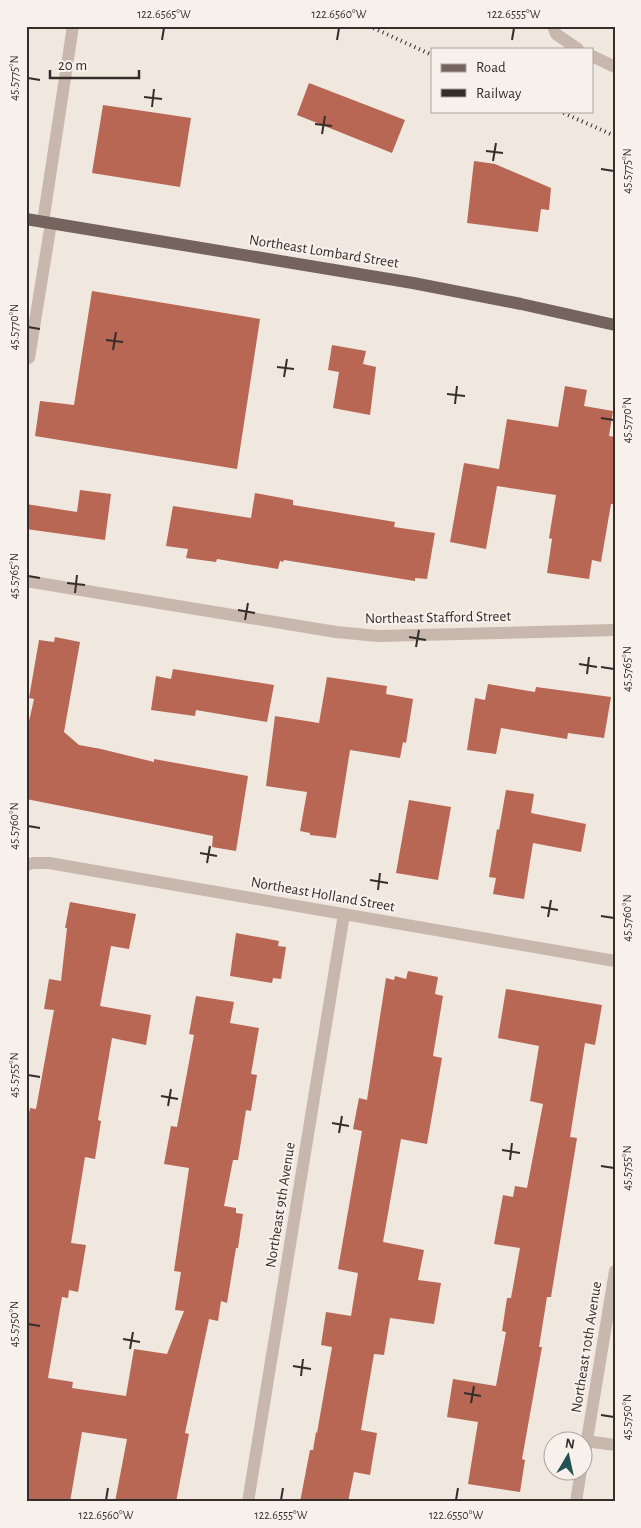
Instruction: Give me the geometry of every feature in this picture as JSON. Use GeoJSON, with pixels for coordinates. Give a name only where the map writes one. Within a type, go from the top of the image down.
{"type":"FeatureCollection","features":[{"type":"Feature","properties":{"kind":"main road","name":"Northeast Lombard Street"},"geometry":{"type":"LineString","coordinates":[[26,219],[413,283],[615,325]]}},
{"type":"Feature","properties":{"kind":"street"},"geometry":{"type":"LineString","coordinates":[[29,358],[73,26]]}},
{"type":"Feature","properties":{"kind":"street"},"geometry":{"type":"LineString","coordinates":[[553,26],[556,34],[577,48]]}},
{"type":"Feature","properties":{"kind":"street"},"geometry":{"type":"LineString","coordinates":[[594,57],[615,67]]}},
{"type":"Feature","properties":{"kind":"street","name":"Northeast Stafford Street"},"geometry":{"type":"LineString","coordinates":[[26,581],[336,632],[378,636],[615,630]]}},
{"type":"Feature","properties":{"kind":"street","name":"Northeast Holland Street"},"geometry":{"type":"LineString","coordinates":[[26,865],[49,863],[615,961]]}},
{"type":"Feature","properties":{"kind":"street","name":"Northeast 9th Avenue"},"geometry":{"type":"LineString","coordinates":[[248,1502],[344,914]]}},
{"type":"Feature","properties":{"kind":"street","name":"Northeast 10th Avenue"},"geometry":{"type":"LineString","coordinates":[[588,1430],[615,1270]]}},
{"type":"Feature","properties":{"kind":"street"},"geometry":{"type":"LineString","coordinates":[[594,1442],[615,1445]]}},
{"type":"Feature","properties":{"kind":"street"},"geometry":{"type":"LineString","coordinates":[[576,1502],[579,1480]]}},
{"type":"Feature","properties":{"kind":"building"},"geometry":{"type":"Polygon","coordinates":[[[309,83],[405,120],[392,153],[297,115],[309,83]]]}},
{"type":"Feature","properties":{"kind":"building"},"geometry":{"type":"Polygon","coordinates":[[[103,105],[191,118],[180,187],[92,173],[103,105]]]}},
{"type":"Feature","properties":{"kind":"building"},"geometry":{"type":"Polygon","coordinates":[[[474,161],[495,164],[551,188],[549,210],[541,209],[538,232],[467,223],[474,161]]]}},
{"type":"Feature","properties":{"kind":"building"},"geometry":{"type":"Polygon","coordinates":[[[92,291],[260,319],[237,469],[35,436],[40,401],[74,405],[92,291]]]}},
{"type":"Feature","properties":{"kind":"building"},"geometry":{"type":"Polygon","coordinates":[[[332,345],[366,351],[363,364],[376,367],[370,415],[333,408],[339,372],[328,370],[332,345]]]}},
{"type":"Feature","properties":{"kind":"building"},"geometry":{"type":"Polygon","coordinates":[[[565,386],[587,390],[584,406],[613,411],[609,436],[615,437],[615,504],[611,504],[601,562],[592,560],[589,579],[547,573],[552,539],[549,538],[556,495],[497,486],[486,549],[450,542],[464,463],[499,469],[507,419],[558,427],[565,386]]]}},
{"type":"Feature","properties":{"kind":"building"},"geometry":{"type":"Polygon","coordinates":[[[80,490],[111,494],[105,540],[26,529],[26,504],[77,512],[80,490]]]}},
{"type":"Feature","properties":{"kind":"building"},"geometry":{"type":"Polygon","coordinates":[[[255,493],[293,500],[293,505],[395,522],[394,527],[435,533],[427,579],[415,578],[415,581],[284,560],[283,562],[280,561],[278,569],[217,559],[216,562],[186,558],[188,549],[166,546],[173,506],[251,518],[255,493]]]}},
{"type":"Feature","properties":{"kind":"building"},"geometry":{"type":"Polygon","coordinates":[[[55,637],[80,642],[64,732],[79,745],[154,762],[154,759],[248,776],[236,851],[212,847],[213,836],[26,799],[26,735],[34,699],[29,698],[39,640],[54,642],[55,637]]]}},
{"type":"Feature","properties":{"kind":"building"},"geometry":{"type":"Polygon","coordinates":[[[173,669],[274,685],[267,722],[196,710],[195,716],[151,710],[156,676],[171,679],[173,669]]]}},
{"type":"Feature","properties":{"kind":"building"},"geometry":{"type":"Polygon","coordinates":[[[327,677],[387,686],[386,694],[413,699],[406,743],[403,742],[400,758],[350,750],[336,838],[310,835],[310,833],[300,831],[307,792],[266,786],[275,716],[319,723],[327,677]]]}},
{"type":"Feature","properties":{"kind":"building"},"geometry":{"type":"Polygon","coordinates":[[[488,684],[535,692],[536,687],[611,697],[604,738],[568,733],[567,739],[501,728],[496,754],[467,750],[475,698],[485,700],[488,684]]]}},
{"type":"Feature","properties":{"kind":"building"},"geometry":{"type":"Polygon","coordinates":[[[506,790],[534,794],[531,813],[586,824],[581,852],[533,843],[524,899],[493,894],[496,878],[489,877],[506,790]]]}},
{"type":"Feature","properties":{"kind":"building"},"geometry":{"type":"Polygon","coordinates":[[[409,800],[451,807],[438,880],[396,873],[409,800]]]}},
{"type":"Feature","properties":{"kind":"building"},"geometry":{"type":"Polygon","coordinates":[[[70,902],[136,914],[129,949],[111,946],[100,1006],[151,1015],[146,1045],[112,1038],[98,1120],[101,1121],[95,1159],[85,1157],[71,1243],[86,1245],[78,1292],[69,1290],[68,1298],[62,1297],[48,1378],[73,1382],[72,1388],[126,1396],[134,1349],[167,1354],[184,1311],[175,1310],[181,1272],[174,1271],[189,1168],[164,1164],[171,1126],[177,1127],[194,1035],[189,1034],[196,996],[234,1002],[230,1023],[259,1028],[251,1074],[257,1075],[251,1111],[246,1110],[238,1160],[233,1160],[224,1206],[236,1208],[236,1213],[243,1214],[238,1248],[236,1248],[227,1303],[221,1301],[218,1321],[209,1319],[185,1433],[189,1434],[176,1502],[115,1502],[127,1439],[82,1432],[70,1502],[26,1502],[26,1129],[30,1108],[36,1109],[54,1010],[44,1009],[49,979],[61,981],[67,928],[65,928],[70,902]]]}},
{"type":"Feature","properties":{"kind":"building"},"geometry":{"type":"Polygon","coordinates":[[[236,933],[279,941],[278,946],[286,947],[281,979],[273,978],[272,983],[230,976],[236,933]]]}},
{"type":"Feature","properties":{"kind":"building"},"geometry":{"type":"Polygon","coordinates":[[[408,971],[438,977],[435,994],[443,996],[433,1056],[442,1058],[427,1144],[401,1139],[383,1242],[424,1250],[418,1280],[441,1283],[434,1324],[390,1318],[384,1355],[374,1354],[361,1430],[377,1433],[370,1475],[354,1472],[348,1502],[300,1502],[310,1450],[313,1450],[317,1433],[332,1347],[321,1345],[326,1312],[351,1316],[358,1273],[338,1269],[362,1131],[353,1129],[359,1098],[367,1100],[386,978],[394,980],[395,976],[406,979],[408,971]]]}},
{"type":"Feature","properties":{"kind":"building"},"geometry":{"type":"Polygon","coordinates":[[[506,989],[602,1005],[595,1045],[585,1043],[570,1137],[577,1138],[551,1297],[547,1297],[539,1347],[542,1347],[522,1459],[525,1460],[520,1492],[468,1484],[478,1422],[447,1417],[453,1379],[496,1386],[506,1332],[502,1331],[507,1298],[511,1298],[520,1248],[494,1244],[503,1195],[513,1197],[515,1186],[527,1188],[543,1104],[530,1101],[539,1046],[498,1038],[506,989]]]}},
{"type":"Feature","properties":{"kind":"railway"},"geometry":{"type":"LineString","coordinates":[[369,26],[431,55]]}},
{"type":"Feature","properties":{"kind":"railway"},"geometry":{"type":"LineString","coordinates":[[561,112],[615,136]]}}]}
